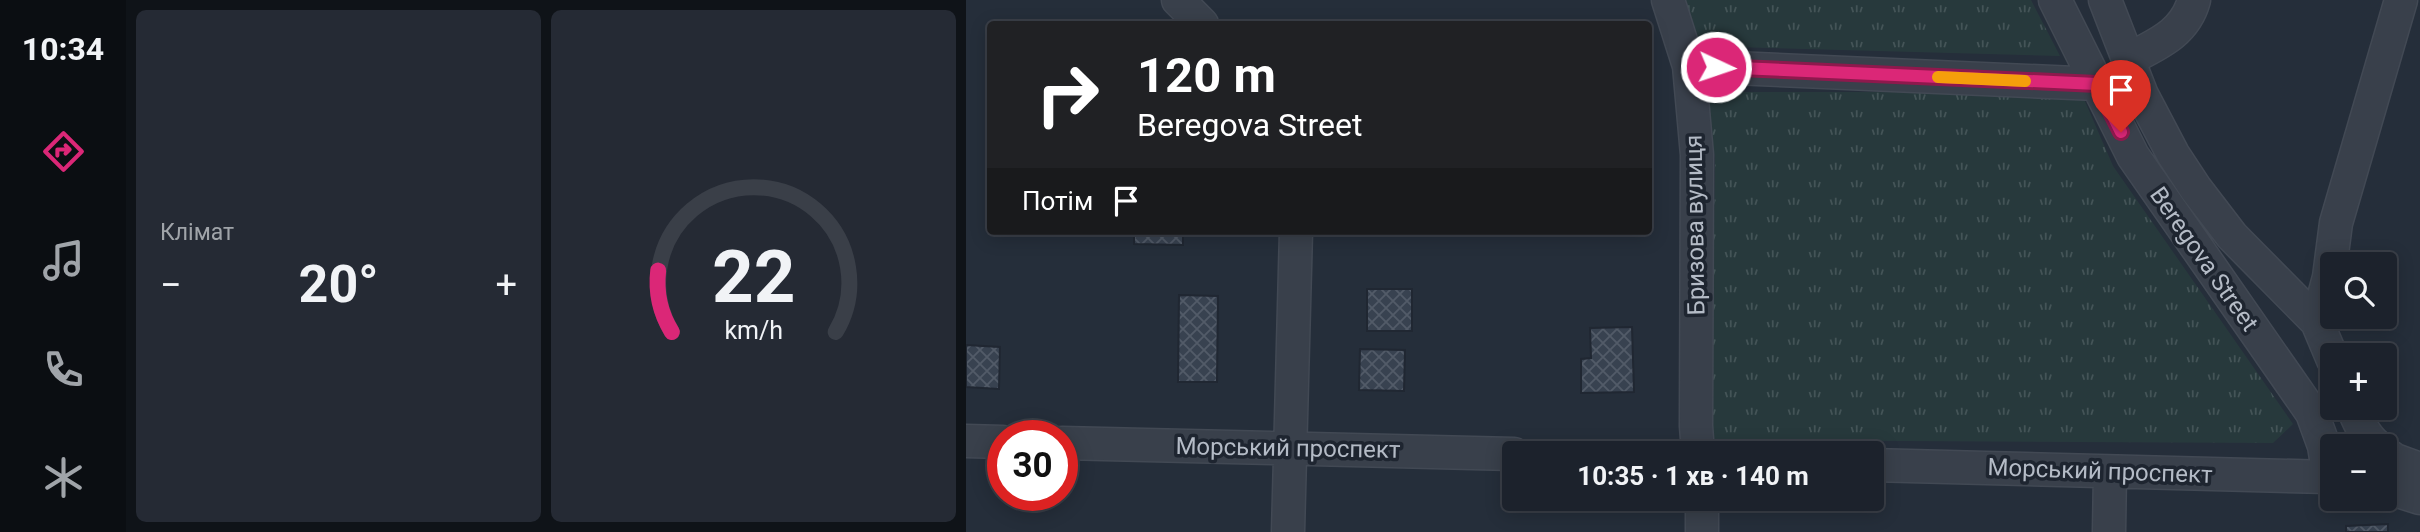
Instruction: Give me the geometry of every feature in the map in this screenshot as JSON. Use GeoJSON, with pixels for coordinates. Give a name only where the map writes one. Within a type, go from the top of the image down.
{"type":"FeatureCollection","features":[{"type":"Feature","properties":{"kind":"street"},"geometry":{"type":"LineString","coordinates":[[1178,0],[1199,21]]}},
{"type":"Feature","properties":{"kind":"street","name":"Бризова вулиця"},"geometry":{"type":"LineString","coordinates":[[1668,0],[1689,66],[1698,155],[1697,441]]}},
{"type":"Feature","properties":{"kind":"street","name":"Beregova Street"},"geometry":{"type":"LineString","coordinates":[[2055,0],[2133,156],[2312,412],[2320,435]]}},
{"type":"Feature","properties":{"kind":"street"},"geometry":{"type":"LineString","coordinates":[[2105,0],[2142,95],[2196,189],[2232,236],[2317,322],[2326,343]]}},
{"type":"Feature","properties":{"kind":"street"},"geometry":{"type":"LineString","coordinates":[[2129,59],[2179,30],[2190,13],[2194,0]]}},
{"type":"Feature","properties":{"kind":"street"},"geometry":{"type":"LineString","coordinates":[[2317,322],[2329,277],[2336,223],[2401,0]]}},
{"type":"Feature","properties":{"kind":"street"},"geometry":{"type":"LineString","coordinates":[[1689,66],[2097,84]]}},
{"type":"Feature","properties":{"kind":"street"},"geometry":{"type":"LineString","coordinates":[[1288,532],[1296,235]]}},
{"type":"Feature","properties":{"kind":"street"},"geometry":{"type":"LineString","coordinates":[[966,441],[987,442]]}},
{"type":"Feature","properties":{"kind":"street","name":"Морський проспект"},"geometry":{"type":"LineString","coordinates":[[1078,443],[1502,454]]}},
{"type":"Feature","properties":{"kind":"street"},"geometry":{"type":"LineString","coordinates":[[2397,461],[2420,469]]}},
{"type":"Feature","properties":{"kind":"street","name":"Морський проспект"},"geometry":{"type":"LineString","coordinates":[[1884,465],[2320,477]]}},
{"type":"Feature","properties":{"kind":"street"},"geometry":{"type":"LineString","coordinates":[[2109,532],[2110,472]]}},
{"type":"Feature","properties":{"kind":"street"},"geometry":{"type":"LineString","coordinates":[[2397,490],[2420,498]]}},
{"type":"Feature","properties":{"kind":"street"},"geometry":{"type":"LineString","coordinates":[[1702,511],[1702,532]]}},
{"type":"Feature","properties":{"kind":"green space"},"geometry":{"type":"Polygon","coordinates":[[[1681,0],[2031,0],[2060,56],[1696,46],[1681,0]]]}},
{"type":"Feature","properties":{"kind":"green space"},"geometry":{"type":"Polygon","coordinates":[[[1704,92],[2081,92],[2113,166],[2293,424],[2273,443],[1711,440],[1715,158],[1704,92]]]}},
{"type":"Feature","properties":{"kind":"building"},"geometry":{"type":"Polygon","coordinates":[[[1134,235],[1183,235],[1183,245],[1134,244],[1134,235]]]}},
{"type":"Feature","properties":{"kind":"building"},"geometry":{"type":"Polygon","coordinates":[[[1367,289],[1412,289],[1412,331],[1367,331],[1367,289]]]}},
{"type":"Feature","properties":{"kind":"building"},"geometry":{"type":"Polygon","coordinates":[[[1179,295],[1218,296],[1217,382],[1178,382],[1179,295]]]}},
{"type":"Feature","properties":{"kind":"building"},"geometry":{"type":"Polygon","coordinates":[[[1632,327],[1634,392],[1581,393],[1581,359],[1591,358],[1590,328],[1632,327]]]}},
{"type":"Feature","properties":{"kind":"building"},"geometry":{"type":"Polygon","coordinates":[[[966,345],[1000,347],[999,389],[966,387],[966,345]]]}},
{"type":"Feature","properties":{"kind":"building"},"geometry":{"type":"Polygon","coordinates":[[[1360,349],[1405,350],[1404,391],[1359,390],[1360,349]]]}},
{"type":"Feature","properties":{"kind":"building"},"geometry":{"type":"Polygon","coordinates":[[[2388,524],[2388,532],[2346,532],[2346,526],[2388,524]]]}},
{"type":"Feature","properties":{"kind":"slow traffic"},"geometry":{"type":"LineString","coordinates":[[1938,77],[2025,81]]}},
{"type":"Feature","properties":{"kind":"route"},"geometry":{"type":"LineString","coordinates":[[1716,67],[2097,84],[2121,132]]}}]}
